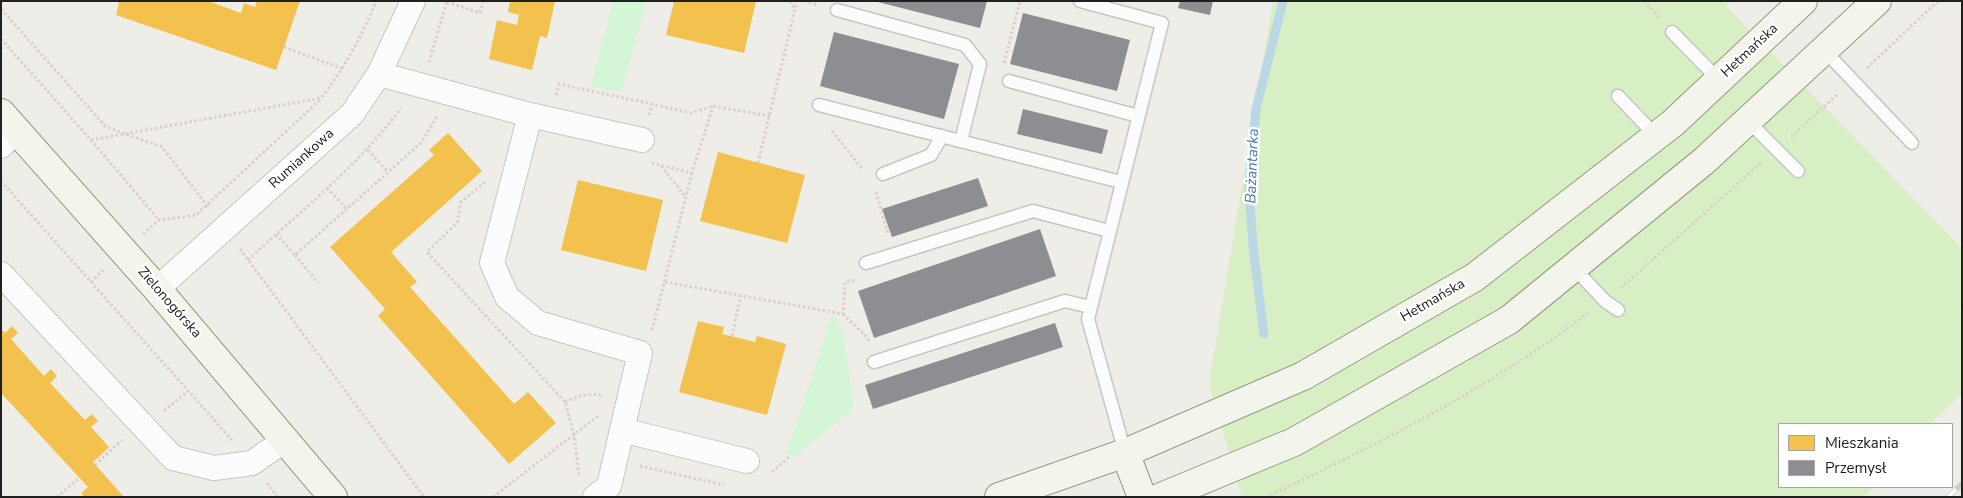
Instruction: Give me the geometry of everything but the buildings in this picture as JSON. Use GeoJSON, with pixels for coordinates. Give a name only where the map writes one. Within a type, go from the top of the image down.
{"type":"FeatureCollection","features":[{"type":"Feature","properties":{"kind":"main road","name":"Hetmańska"},"geometry":{"type":"LineString","coordinates":[[998,497],[1124,453],[1303,376],[1475,277],[1673,123],[1803,1]]}},
{"type":"Feature","properties":{"kind":"main road"},"geometry":{"type":"LineString","coordinates":[[1161,497],[1294,442],[1509,320],[1704,161],[1877,1]]}},
{"type":"Feature","properties":{"kind":"main road","name":"Zielonogórska"},"geometry":{"type":"LineString","coordinates":[[6,130],[123,250],[334,497]]}},
{"type":"Feature","properties":{"kind":"main road"},"geometry":{"type":"LineString","coordinates":[[1124,453],[1142,497]]}},
{"type":"Feature","properties":{"kind":"street","name":"Rumiankowa"},"geometry":{"type":"LineString","coordinates":[[157,290],[352,114],[379,74],[413,1]]}},
{"type":"Feature","properties":{"kind":"street"},"geometry":{"type":"LineString","coordinates":[[379,74],[530,115],[642,140]]}},
{"type":"Feature","properties":{"kind":"street"},"geometry":{"type":"LineString","coordinates":[[530,115],[492,263],[507,297],[538,323],[640,352],[609,486],[595,497]]}},
{"type":"Feature","properties":{"kind":"street"},"geometry":{"type":"LineString","coordinates":[[1,274],[173,458],[214,468],[252,463],[285,440]]}},
{"type":"Feature","properties":{"kind":"street"},"geometry":{"type":"LineString","coordinates":[[622,430],[747,461]]}},
{"type":"Feature","properties":{"kind":"lane"},"geometry":{"type":"LineString","coordinates":[[1080,1],[1162,23],[1088,319],[1124,453]]}},
{"type":"Feature","properties":{"kind":"lane"},"geometry":{"type":"LineString","coordinates":[[837,10],[966,45],[980,64],[961,141]]}},
{"type":"Feature","properties":{"kind":"lane"},"geometry":{"type":"LineString","coordinates":[[1672,32],[1719,80]]}},
{"type":"Feature","properties":{"kind":"lane"},"geometry":{"type":"LineString","coordinates":[[1824,50],[1912,143]]}},
{"type":"Feature","properties":{"kind":"lane"},"geometry":{"type":"LineString","coordinates":[[1009,81],[1138,116]]}},
{"type":"Feature","properties":{"kind":"lane"},"geometry":{"type":"LineString","coordinates":[[1618,96],[1656,136]]}},
{"type":"Feature","properties":{"kind":"lane"},"geometry":{"type":"LineString","coordinates":[[819,105],[1121,182]]}},
{"type":"Feature","properties":{"kind":"lane"},"geometry":{"type":"LineString","coordinates":[[1748,121],[1798,171]]}},
{"type":"Feature","properties":{"kind":"lane"},"geometry":{"type":"LineString","coordinates":[[884,174],[931,155],[942,136]]}},
{"type":"Feature","properties":{"kind":"lane"},"geometry":{"type":"LineString","coordinates":[[866,263],[1033,211],[1109,231]]}},
{"type":"Feature","properties":{"kind":"lane"},"geometry":{"type":"LineString","coordinates":[[1574,268],[1605,301],[1618,310]]}},
{"type":"Feature","properties":{"kind":"lane"},"geometry":{"type":"LineString","coordinates":[[874,362],[1065,301],[1090,307]]}},
{"type":"Feature","properties":{"kind":"path"},"geometry":{"type":"LineString","coordinates":[[91,282],[123,250],[158,220],[196,215],[321,98],[343,69],[368,21],[376,1]]}},
{"type":"Feature","properties":{"kind":"path"},"geometry":{"type":"LineString","coordinates":[[447,2],[480,12],[483,1]]}},
{"type":"Feature","properties":{"kind":"path"},"geometry":{"type":"LineString","coordinates":[[790,1],[795,10]]}},
{"type":"Feature","properties":{"kind":"path"},"geometry":{"type":"LineString","coordinates":[[758,163],[797,1]]}},
{"type":"Feature","properties":{"kind":"path"},"geometry":{"type":"LineString","coordinates":[[1009,81],[1006,63],[1003,62],[1020,1]]}},
{"type":"Feature","properties":{"kind":"path"},"geometry":{"type":"LineString","coordinates":[[1,9],[106,127],[162,147],[424,497]]}},
{"type":"Feature","properties":{"kind":"path"},"geometry":{"type":"LineString","coordinates":[[1,39],[91,140],[158,220]]}},
{"type":"Feature","properties":{"kind":"path"},"geometry":{"type":"LineString","coordinates":[[284,47],[343,69]]}},
{"type":"Feature","properties":{"kind":"path"},"geometry":{"type":"LineString","coordinates":[[91,140],[321,98]]}},
{"type":"Feature","properties":{"kind":"path"},"geometry":{"type":"LineString","coordinates":[[692,174],[650,162],[642,140],[652,104],[691,113],[713,106],[770,116]]}},
{"type":"Feature","properties":{"kind":"path"},"geometry":{"type":"LineString","coordinates":[[640,352],[651,337],[686,196],[713,106]]}},
{"type":"Feature","properties":{"kind":"path"},"geometry":{"type":"LineString","coordinates":[[295,255],[421,143],[439,113]]}},
{"type":"Feature","properties":{"kind":"path"},"geometry":{"type":"LineString","coordinates":[[368,150],[388,172]]}},
{"type":"Feature","properties":{"kind":"path"},"geometry":{"type":"LineString","coordinates":[[660,166],[686,196]]}},
{"type":"Feature","properties":{"kind":"path"},"geometry":{"type":"LineString","coordinates":[[1,181],[252,463],[277,497]]}},
{"type":"Feature","properties":{"kind":"path"},"geometry":{"type":"LineString","coordinates":[[327,188],[347,209]]}},
{"type":"Feature","properties":{"kind":"path"},"geometry":{"type":"LineString","coordinates":[[276,234],[318,283]]}},
{"type":"Feature","properties":{"kind":"path"},"geometry":{"type":"LineString","coordinates":[[843,314],[845,282],[856,280]]}},
{"type":"Feature","properties":{"kind":"path"},"geometry":{"type":"LineString","coordinates":[[665,282],[843,314],[867,337],[874,362]]}},
{"type":"Feature","properties":{"kind":"path"},"geometry":{"type":"LineString","coordinates":[[732,336],[741,296]]}},
{"type":"Feature","properties":{"kind":"path"},"geometry":{"type":"LineString","coordinates":[[565,402],[579,395],[598,394],[608,398]]}},
{"type":"Feature","properties":{"kind":"path"},"geometry":{"type":"LineString","coordinates":[[493,497],[605,411]]}},
{"type":"Feature","properties":{"kind":"path"},"geometry":{"type":"LineString","coordinates":[[96,465],[130,433],[142,425]]}},
{"type":"Feature","properties":{"kind":"path"},"geometry":{"type":"LineString","coordinates":[[57,497],[79,478]]}},
{"type":"Feature","properties":{"kind":"green space"},"geometry":{"type":"Polygon","coordinates":[[[613,1],[647,1],[621,92],[591,86],[613,1]]]}},
{"type":"Feature","properties":{"kind":"green space"},"geometry":{"type":"Polygon","coordinates":[[[1273,1],[1731,1],[1726,6],[1962,248],[1962,305],[1960,310],[1962,312],[1962,394],[1931,423],[1778,423],[1778,488],[1873,488],[1863,497],[1242,497],[1209,384],[1273,1]]]}},
{"type":"Feature","properties":{"kind":"green space"},"geometry":{"type":"Polygon","coordinates":[[[832,315],[836,316],[844,337],[854,408],[793,458],[787,453],[832,315]]]}},
{"type":"Feature","properties":{"kind":"waterway","name":"Bażantarka"},"geometry":{"type":"LineString","coordinates":[[1264,334],[1253,246],[1249,188],[1256,109],[1283,1]]}},
{"type":"Feature","properties":{"kind":"railway"},"geometry":{"type":"LineString","coordinates":[[1948,497],[1962,484]]}}]}
